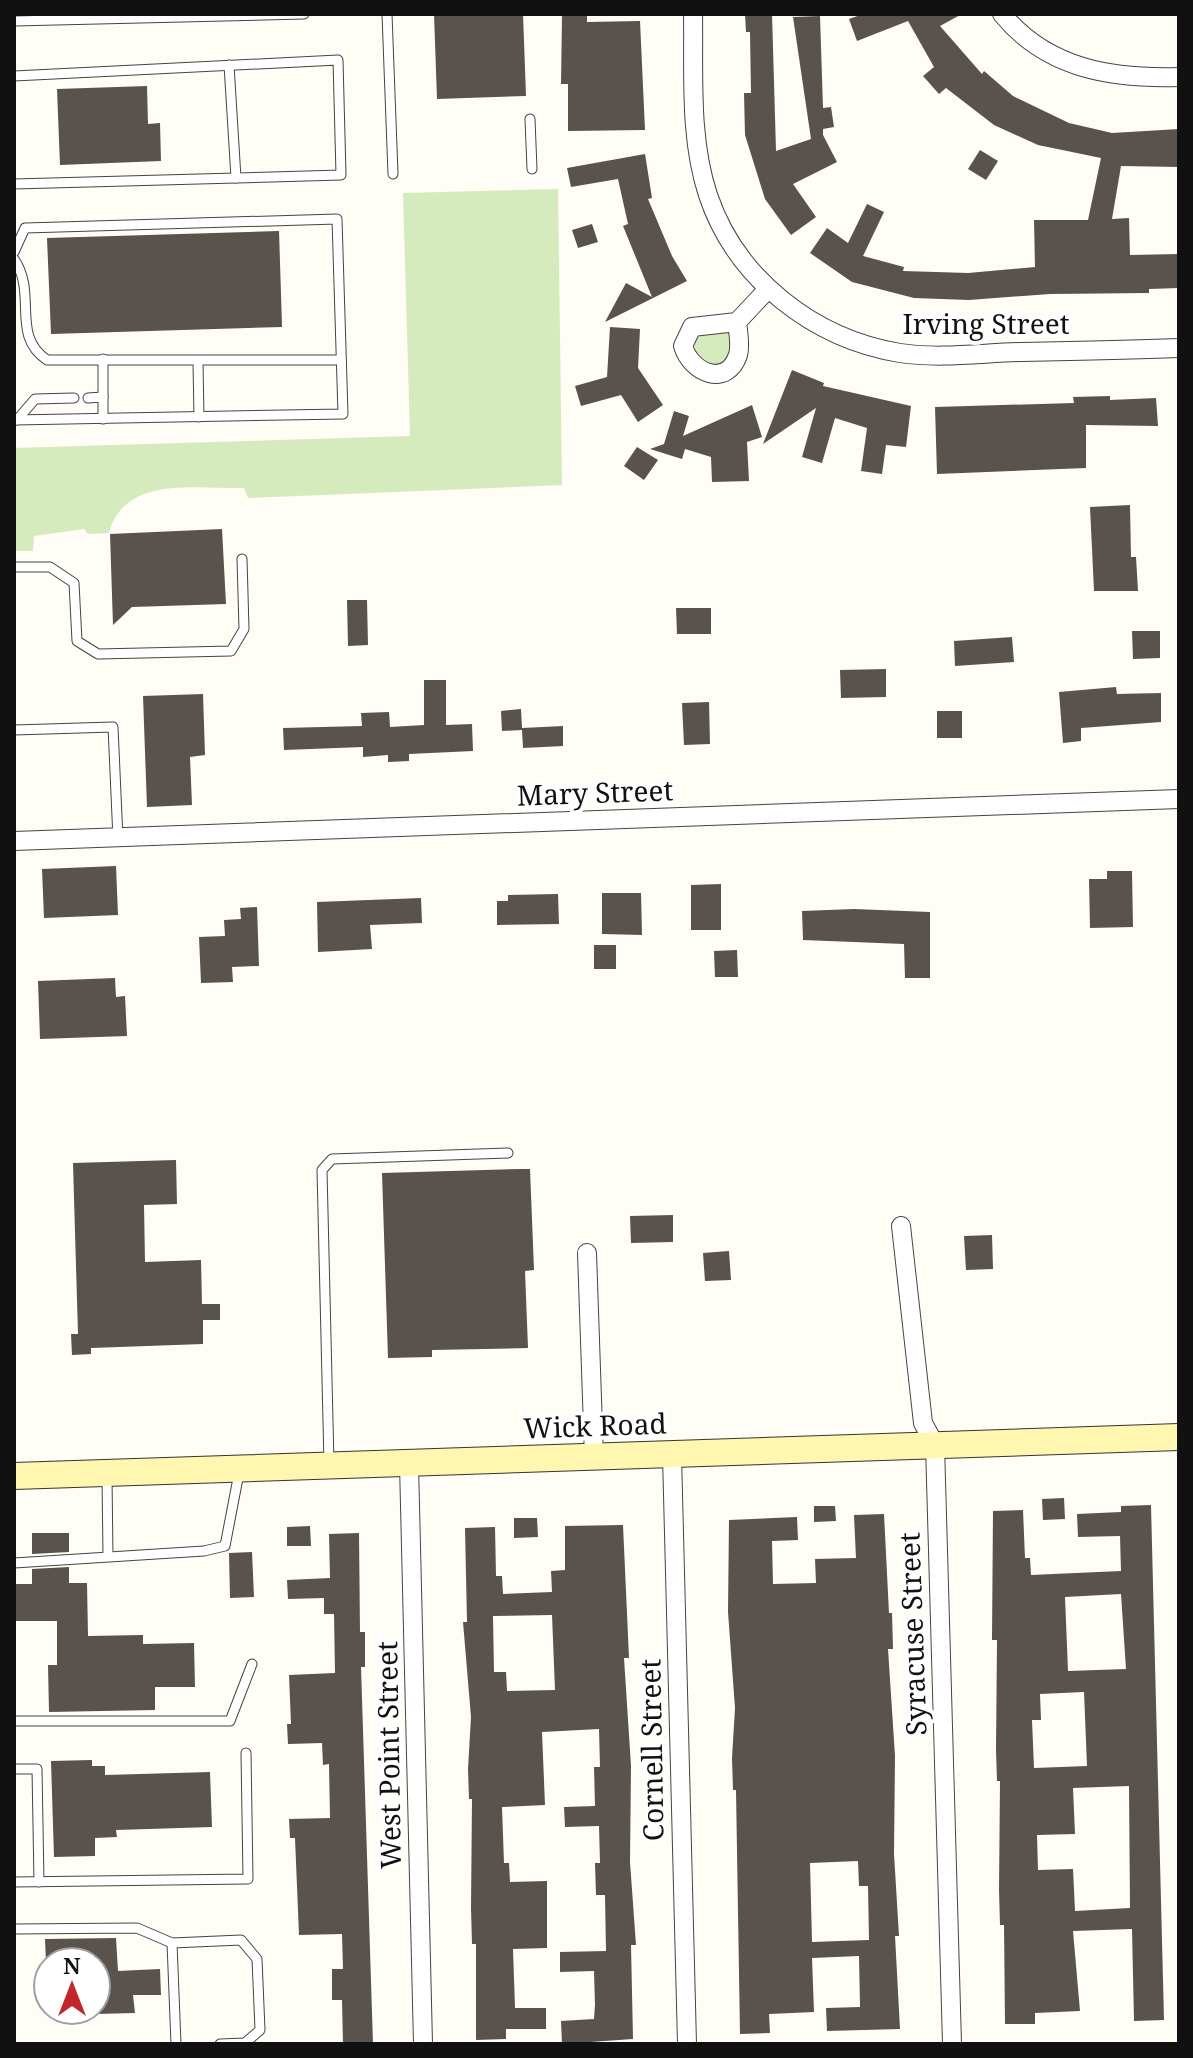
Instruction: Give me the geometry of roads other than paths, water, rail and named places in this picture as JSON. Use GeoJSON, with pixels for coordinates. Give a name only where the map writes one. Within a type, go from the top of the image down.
{"type":"FeatureCollection","features":[{"type":"Feature","properties":{"kind":"street","name":"Irving Street"},"geometry":{"type":"LineString","coordinates":[[693,14],[695,122],[708,195],[744,263],[768,289],[797,312],[832,332],[901,353],[941,356],[1179,348]]}},
{"type":"Feature","properties":{"kind":"street"},"geometry":{"type":"LineString","coordinates":[[1002,14],[1030,41],[1079,67],[1117,77],[1179,77]]}},
{"type":"Feature","properties":{"kind":"street"},"geometry":{"type":"LineString","coordinates":[[737,322],[768,289]]}},
{"type":"Feature","properties":{"kind":"street","name":"Mary Street"},"geometry":{"type":"LineString","coordinates":[[14,841],[1179,799]]}},
{"type":"Feature","properties":{"kind":"street","name":"Syracuse Street"},"geometry":{"type":"LineString","coordinates":[[901,1226],[923,1423],[935,1445],[952,2044]]}},
{"type":"Feature","properties":{"kind":"street"},"geometry":{"type":"LineString","coordinates":[[587,1253],[594,1457]]}},
{"type":"Feature","properties":{"kind":"street","name":"Wick Road"},"geometry":{"type":"LineString","coordinates":[[14,1476],[1179,1437]]}},
{"type":"Feature","properties":{"kind":"street","name":"Cornell Street"},"geometry":{"type":"LineString","coordinates":[[672,1455],[687,2044]]}},
{"type":"Feature","properties":{"kind":"street","name":"West Point Street"},"geometry":{"type":"LineString","coordinates":[[409,1464],[423,2044]]}},
{"type":"Feature","properties":{"kind":"lane"},"geometry":{"type":"LineString","coordinates":[[14,21],[304,14]]}},
{"type":"Feature","properties":{"kind":"lane"},"geometry":{"type":"LineString","coordinates":[[387,14],[393,174]]}},
{"type":"Feature","properties":{"kind":"lane"},"geometry":{"type":"LineString","coordinates":[[14,76],[338,60],[341,175],[14,184]]}},
{"type":"Feature","properties":{"kind":"lane"},"geometry":{"type":"LineString","coordinates":[[229,65],[236,178]]}},
{"type":"Feature","properties":{"kind":"lane"},"geometry":{"type":"LineString","coordinates":[[530,119],[532,169]]}},
{"type":"Feature","properties":{"kind":"lane"},"geometry":{"type":"LineString","coordinates":[[14,252],[25,228],[337,219],[343,414],[16,420]]}},
{"type":"Feature","properties":{"kind":"lane"},"geometry":{"type":"LineString","coordinates":[[14,259],[24,274],[28,341],[35,352],[47,360],[198,363],[341,360]]}},
{"type":"Feature","properties":{"kind":"lane"},"geometry":{"type":"LineString","coordinates":[[103,359],[103,419]]}},
{"type":"Feature","properties":{"kind":"lane"},"geometry":{"type":"LineString","coordinates":[[198,363],[199,417]]}},
{"type":"Feature","properties":{"kind":"lane"},"geometry":{"type":"LineString","coordinates":[[88,398],[103,397]]}},
{"type":"Feature","properties":{"kind":"lane"},"geometry":{"type":"LineString","coordinates":[[16,420],[35,399],[74,398]]}},
{"type":"Feature","properties":{"kind":"lane"},"geometry":{"type":"LineString","coordinates":[[14,567],[50,567],[74,583],[77,641],[98,654],[231,651],[244,629],[242,559]]}},
{"type":"Feature","properties":{"kind":"lane"},"geometry":{"type":"LineString","coordinates":[[14,730],[113,727],[118,839]]}},
{"type":"Feature","properties":{"kind":"lane"},"geometry":{"type":"LineString","coordinates":[[329,1466],[322,1170],[332,1159],[508,1153]]}},
{"type":"Feature","properties":{"kind":"lane"},"geometry":{"type":"LineString","coordinates":[[14,1563],[204,1551],[225,1546],[240,1470]]}},
{"type":"Feature","properties":{"kind":"lane"},"geometry":{"type":"LineString","coordinates":[[107,1474],[108,1556]]}},
{"type":"Feature","properties":{"kind":"lane"},"geometry":{"type":"LineString","coordinates":[[14,1721],[230,1721],[252,1664]]}},
{"type":"Feature","properties":{"kind":"lane"},"geometry":{"type":"LineString","coordinates":[[14,1882],[248,1879],[246,1753]]}},
{"type":"Feature","properties":{"kind":"lane"},"geometry":{"type":"LineString","coordinates":[[14,1769],[37,1769],[39,1882]]}},
{"type":"Feature","properties":{"kind":"lane"},"geometry":{"type":"LineString","coordinates":[[14,1929],[137,1928],[172,1943],[241,1940],[257,1959],[260,2030],[245,2043],[220,2044]]}},
{"type":"Feature","properties":{"kind":"lane"},"geometry":{"type":"LineString","coordinates":[[172,1943],[176,2044]]}}]}
